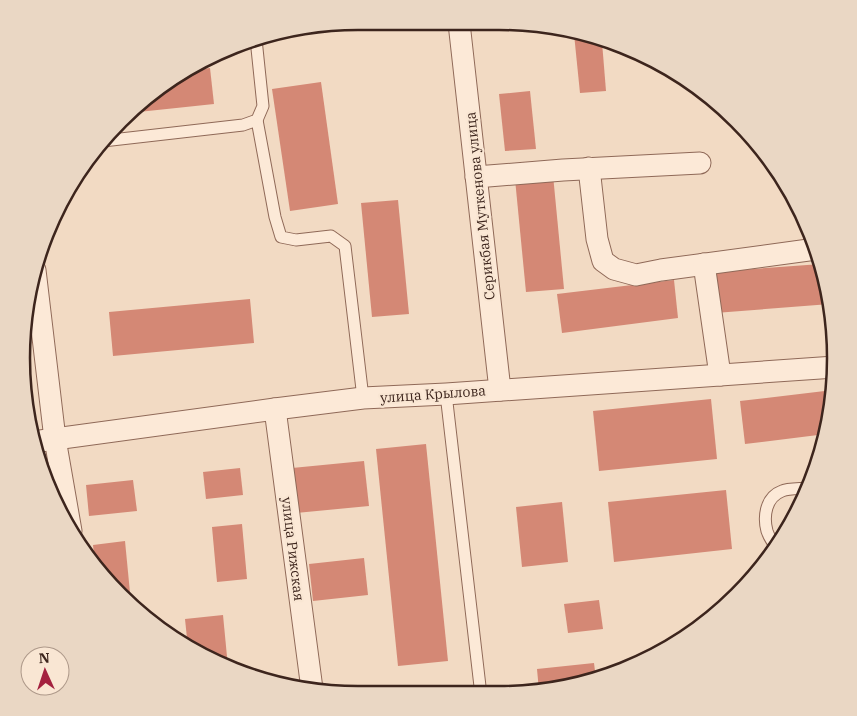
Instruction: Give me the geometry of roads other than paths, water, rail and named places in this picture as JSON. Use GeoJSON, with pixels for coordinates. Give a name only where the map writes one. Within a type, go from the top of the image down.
{"type":"FeatureCollection","features":[{"type":"Feature","properties":{"kind":"street","name":"Серикбая Муткенова улица"},"geometry":{"type":"LineString","coordinates":[[460,30],[500,390]]}},
{"type":"Feature","properties":{"kind":"street"},"geometry":{"type":"LineString","coordinates":[[476,177],[589,168],[700,163]]}},
{"type":"Feature","properties":{"kind":"street"},"geometry":{"type":"LineString","coordinates":[[589,168],[597,239],[603,261],[614,269],[636,275],[809,250]]}},
{"type":"Feature","properties":{"kind":"street"},"geometry":{"type":"LineString","coordinates":[[704,264],[720,375]]}},
{"type":"Feature","properties":{"kind":"street"},"geometry":{"type":"LineString","coordinates":[[37,289],[56,439],[67,509]]}},
{"type":"Feature","properties":{"kind":"street","name":"улица Крылова"},"geometry":{"type":"LineString","coordinates":[[41,441],[364,398],[827,368]]}},
{"type":"Feature","properties":{"kind":"street","name":"улица Рижская"},"geometry":{"type":"LineString","coordinates":[[275,409],[311,682]]}},
{"type":"Feature","properties":{"kind":"lane"},"geometry":{"type":"LineString","coordinates":[[257,46],[263,106],[257,120],[275,217],[281,236],[296,240],[331,236],[345,246],[364,398]]}},
{"type":"Feature","properties":{"kind":"lane"},"geometry":{"type":"LineString","coordinates":[[113,140],[243,125],[257,120]]}},
{"type":"Feature","properties":{"kind":"lane"},"geometry":{"type":"LineString","coordinates":[[446,394],[480,686]]}},
{"type":"Feature","properties":{"kind":"lane"},"geometry":{"type":"LineString","coordinates":[[772,540],[767,532],[765,517],[767,507],[772,498],[783,490],[800,489]]}}]}
